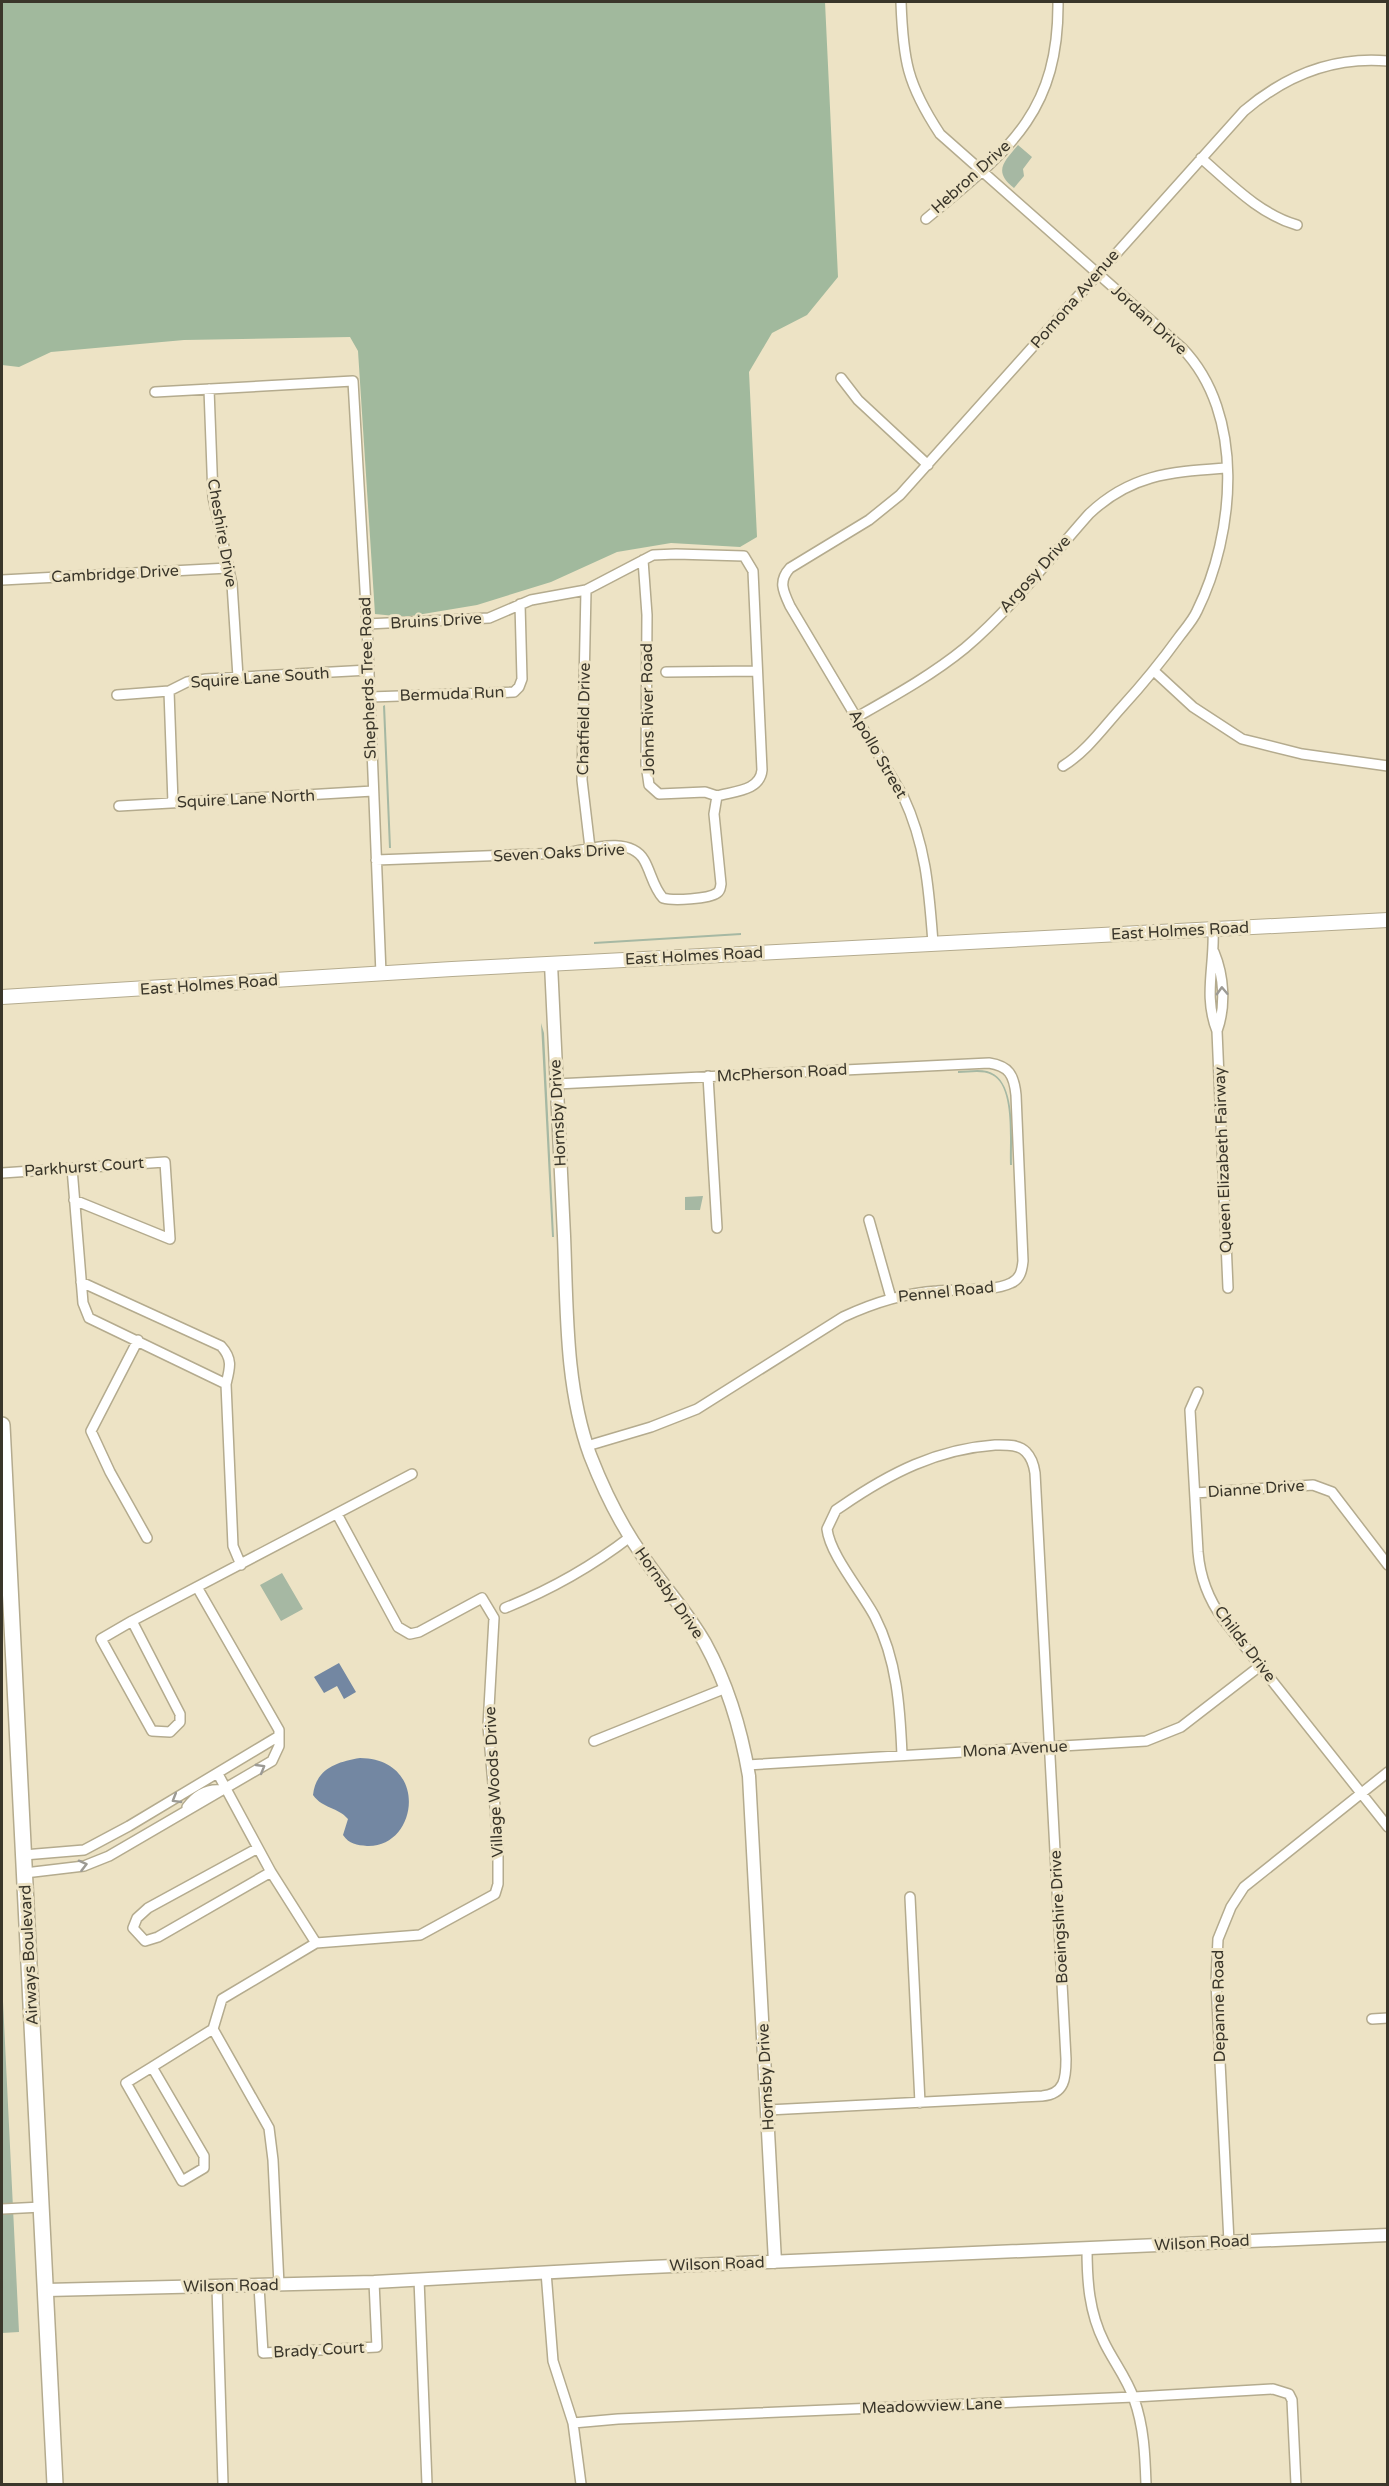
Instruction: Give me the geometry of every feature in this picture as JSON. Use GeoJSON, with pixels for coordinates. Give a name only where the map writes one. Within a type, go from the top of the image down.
{"type":"FeatureCollection","features":[{"type":"Feature","properties":{"kind":"main road","name":"East Holmes Road"},"geometry":{"type":"LineString","coordinates":[[2,997],[551,964],[1388,920]]}},
{"type":"Feature","properties":{"kind":"main road","name":"Airways Boulevard"},"geometry":{"type":"LineString","coordinates":[[2,1425],[55,2484]]}},
{"type":"Feature","properties":{"kind":"street","name":"Jordan Drive"},"geometry":{"type":"LineString","coordinates":[[901,2],[903,52],[908,70],[919,100],[940,134],[1182,348],[1202,373],[1214,394],[1221,418],[1226,468],[1226,513],[1220,549],[1197,612],[1154,671],[1079,755],[1063,766]]}},
{"type":"Feature","properties":{"kind":"street","name":"Hebron Drive"},"geometry":{"type":"LineString","coordinates":[[926,219],[983,171],[1028,121],[1047,84],[1058,39],[1058,2]]}},
{"type":"Feature","properties":{"kind":"street","name":"Pomona Avenue"},"geometry":{"type":"LineString","coordinates":[[782,579],[790,568],[887,507],[928,465],[1244,111],[1287,80],[1333,64],[1370,59],[1388,61]]}},
{"type":"Feature","properties":{"kind":"street"},"geometry":{"type":"LineString","coordinates":[[1201,158],[1253,203],[1272,216],[1297,225]]}},
{"type":"Feature","properties":{"kind":"street"},"geometry":{"type":"LineString","coordinates":[[841,378],[858,400],[928,465]]}},
{"type":"Feature","properties":{"kind":"street","name":"Shepherds Tree Road"},"geometry":{"type":"LineString","coordinates":[[209,389],[353,381],[367,624],[381,974]]}},
{"type":"Feature","properties":{"kind":"street"},"geometry":{"type":"LineString","coordinates":[[155,392],[209,389]]}},
{"type":"Feature","properties":{"kind":"street","name":"Cheshire Drive"},"geometry":{"type":"LineString","coordinates":[[209,389],[213,496],[234,598],[238,677]]}},
{"type":"Feature","properties":{"kind":"street","name":"Argosy Drive"},"geometry":{"type":"LineString","coordinates":[[857,717],[922,678],[965,648],[988,626],[1089,514],[1107,498],[1137,481],[1162,474],[1226,468]]}},
{"type":"Feature","properties":{"kind":"street","name":"Bruins Drive"},"geometry":{"type":"LineString","coordinates":[[367,624],[480,620],[500,615],[520,604],[543,597],[586,590],[653,555],[744,556]]}},
{"type":"Feature","properties":{"kind":"street","name":"Johns River Road"},"geometry":{"type":"LineString","coordinates":[[643,560],[647,615],[646,764],[649,785],[659,794],[705,792],[717,796],[754,785],[762,776],[753,571],[744,556]]}},
{"type":"Feature","properties":{"kind":"street","name":"Cambridge Drive"},"geometry":{"type":"LineString","coordinates":[[2,580],[228,568]]}},
{"type":"Feature","properties":{"kind":"street","name":"Apollo Street"},"geometry":{"type":"LineString","coordinates":[[782,579],[782,587],[790,606],[903,796],[917,830],[926,867],[933,943]]}},
{"type":"Feature","properties":{"kind":"street","name":"Chatfield Drive"},"geometry":{"type":"LineString","coordinates":[[586,590],[582,780],[590,848]]}},
{"type":"Feature","properties":{"kind":"street","name":"Bermuda Run"},"geometry":{"type":"LineString","coordinates":[[370,697],[514,692],[522,679],[520,604]]}},
{"type":"Feature","properties":{"kind":"street","name":"Squire Lane South"},"geometry":{"type":"LineString","coordinates":[[117,695],[169,692],[177,686],[196,681],[369,670]]}},
{"type":"Feature","properties":{"kind":"street"},"geometry":{"type":"LineString","coordinates":[[666,672],[757,671]]}},
{"type":"Feature","properties":{"kind":"street"},"geometry":{"type":"LineString","coordinates":[[1154,671],[1193,707],[1242,739],[1302,754],[1388,766]]}},
{"type":"Feature","properties":{"kind":"street"},"geometry":{"type":"LineString","coordinates":[[169,692],[173,803]]}},
{"type":"Feature","properties":{"kind":"street","name":"Squire Lane North"},"geometry":{"type":"LineString","coordinates":[[119,806],[373,791]]}},
{"type":"Feature","properties":{"kind":"street","name":"Seven Oaks Drive"},"geometry":{"type":"LineString","coordinates":[[376,860],[565,853],[590,848],[623,847],[636,851],[643,859],[663,898],[678,900],[713,895],[720,889],[721,884],[714,814],[717,796]]}},
{"type":"Feature","properties":{"kind":"street","name":"Queen Elizabeth Fairway"},"geometry":{"type":"LineString","coordinates":[[1213,930],[1214,952],[1210,969],[1211,1017],[1217,1031],[1228,1288]]}},
{"type":"Feature","properties":{"kind":"street","name":"Hornsby Drive"},"geometry":{"type":"LineString","coordinates":[[551,964],[571,1363],[574,1390],[587,1446],[612,1508],[704,1641],[726,1688],[747,1765],[751,1799],[775,2262]]}},
{"type":"Feature","properties":{"kind":"street","name":"McPherson Road"},"geometry":{"type":"LineString","coordinates":[[556,1084],[989,1063],[1007,1068]]}},
{"type":"Feature","properties":{"kind":"street","name":"Pennel Road"},"geometry":{"type":"LineString","coordinates":[[587,1446],[651,1427],[697,1409],[843,1317],[891,1298],[931,1291],[1000,1286],[1013,1282],[1021,1275],[1023,1226],[1016,1095],[1012,1076],[1007,1068]]}},
{"type":"Feature","properties":{"kind":"street"},"geometry":{"type":"LineString","coordinates":[[708,1076],[717,1228]]}},
{"type":"Feature","properties":{"kind":"street","name":"Parkhurst Court"},"geometry":{"type":"LineString","coordinates":[[2,1173],[165,1162],[170,1239],[74,1200]]}},
{"type":"Feature","properties":{"kind":"street"},"geometry":{"type":"LineString","coordinates":[[72,1168],[83,1303],[89,1318],[226,1384]]}},
{"type":"Feature","properties":{"kind":"street"},"geometry":{"type":"LineString","coordinates":[[869,1220],[891,1298]]}},
{"type":"Feature","properties":{"kind":"street"},"geometry":{"type":"LineString","coordinates":[[81,1282],[220,1346],[230,1356],[226,1384],[233,1545],[241,1564]]}},
{"type":"Feature","properties":{"kind":"street"},"geometry":{"type":"LineString","coordinates":[[138,1340],[91,1431],[110,1473],[147,1538]]}},
{"type":"Feature","properties":{"kind":"street","name":"Childs Drive"},"geometry":{"type":"LineString","coordinates":[[1198,1392],[1190,1410],[1198,1560],[1216,1610],[1388,1827]]}},
{"type":"Feature","properties":{"kind":"street","name":"Boeingshire Drive"},"geometry":{"type":"LineString","coordinates":[[768,2110],[1048,2096],[1057,2092],[1064,2084],[1066,2059],[1035,1473],[1025,1451],[1006,1445],[970,1448],[937,1455],[909,1466],[874,1485],[836,1510],[826,1529],[830,1542],[876,1619],[894,1667],[902,1755]]}},
{"type":"Feature","properties":{"kind":"street"},"geometry":{"type":"LineString","coordinates":[[132,1621],[180,1714],[180,1722],[170,1732],[152,1731],[101,1640],[132,1621],[412,1474]]}},
{"type":"Feature","properties":{"kind":"street","name":"Dianne Drive"},"geometry":{"type":"LineString","coordinates":[[1195,1493],[1313,1485],[1327,1489],[1332,1492],[1388,1565]]}},
{"type":"Feature","properties":{"kind":"street","name":"Village Woods Drive"},"geometry":{"type":"LineString","coordinates":[[316,1943],[420,1935],[495,1894],[498,1884],[498,1842],[488,1726],[494,1618],[482,1598],[419,1632],[410,1634],[398,1627],[337,1514]]}},
{"type":"Feature","properties":{"kind":"street"},"geometry":{"type":"LineString","coordinates":[[505,1608],[578,1574],[630,1537]]}},
{"type":"Feature","properties":{"kind":"street"},"geometry":{"type":"LineString","coordinates":[[25,1873],[84,1866],[109,1856],[272,1761],[277,1754],[279,1730],[197,1587]]}},
{"type":"Feature","properties":{"kind":"street","name":"Mona Avenue"},"geometry":{"type":"LineString","coordinates":[[747,1765],[1132,1743],[1170,1733],[1204,1711],[1260,1666]]}},
{"type":"Feature","properties":{"kind":"street"},"geometry":{"type":"LineString","coordinates":[[594,1741],[726,1688]]}},
{"type":"Feature","properties":{"kind":"street"},"geometry":{"type":"LineString","coordinates":[[24,1855],[84,1850],[218,1774],[279,1736]]}},
{"type":"Feature","properties":{"kind":"street","name":"Depanne Road"},"geometry":{"type":"LineString","coordinates":[[1229,2242],[1215,1982],[1218,1939],[1231,1907],[1244,1887],[1388,1772]]}},
{"type":"Feature","properties":{"kind":"street"},"geometry":{"type":"LineString","coordinates":[[152,2067],[204,2156],[204,2168],[182,2181],[126,2083],[213,2029],[222,1999],[316,1943],[271,1872],[224,1789],[218,1774]]}},
{"type":"Feature","properties":{"kind":"street"},"geometry":{"type":"LineString","coordinates":[[258,1848],[148,1908],[137,1918],[133,1928],[145,1941],[158,1937],[271,1872]]}},
{"type":"Feature","properties":{"kind":"street"},"geometry":{"type":"LineString","coordinates":[[910,1897],[920,2103]]}},
{"type":"Feature","properties":{"kind":"street"},"geometry":{"type":"LineString","coordinates":[[1372,2019],[1388,2018]]}},
{"type":"Feature","properties":{"kind":"street"},"geometry":{"type":"LineString","coordinates":[[213,2029],[269,2128],[273,2160],[279,2285]]}},
{"type":"Feature","properties":{"kind":"street"},"geometry":{"type":"LineString","coordinates":[[2,2210],[42,2207]]}},
{"type":"Feature","properties":{"kind":"street","name":"Wilson Road"},"geometry":{"type":"LineString","coordinates":[[46,2290],[374,2282],[546,2272],[1388,2235]]}},
{"type":"Feature","properties":{"kind":"street"},"geometry":{"type":"LineString","coordinates":[[1087,2248],[1089,2297],[1104,2342],[1134,2397],[1142,2430],[1146,2484]]}},
{"type":"Feature","properties":{"kind":"street"},"geometry":{"type":"LineString","coordinates":[[546,2272],[553,2361],[573,2423],[581,2484]]}},
{"type":"Feature","properties":{"kind":"street"},"geometry":{"type":"LineString","coordinates":[[419,2280],[427,2484]]}},
{"type":"Feature","properties":{"kind":"street","name":"Brady Court"},"geometry":{"type":"LineString","coordinates":[[259,2286],[263,2353],[377,2347],[374,2282]]}},
{"type":"Feature","properties":{"kind":"street"},"geometry":{"type":"LineString","coordinates":[[217,2287],[223,2484]]}},
{"type":"Feature","properties":{"kind":"street","name":"Meadowview Lane"},"geometry":{"type":"LineString","coordinates":[[573,2423],[618,2419],[1273,2389],[1289,2394],[1293,2409],[1296,2484]]}},
{"type":"Feature","properties":{"kind":"green space"},"geometry":{"type":"Polygon","coordinates":[[[2,2],[825,2],[838,277],[807,315],[772,333],[749,372],[757,537],[740,547],[671,543],[617,552],[551,582],[477,605],[405,617],[375,614],[358,351],[350,337],[184,340],[51,352],[19,367],[2,365],[2,2]]]}},
{"type":"Feature","properties":{"kind":"green space"},"geometry":{"type":"Polygon","coordinates":[[[1018,145],[1032,157],[1023,169],[1024,176],[1014,188],[1007,182],[1002,171],[1005,161],[1018,145]]]}},
{"type":"Feature","properties":{"kind":"green space"},"geometry":{"type":"Polygon","coordinates":[[[385,705],[391,848],[389,848],[383,706],[385,705]]]}},
{"type":"Feature","properties":{"kind":"green space"},"geometry":{"type":"Polygon","coordinates":[[[741,933],[741,935],[594,944],[594,942],[741,933]]]}},
{"type":"Feature","properties":{"kind":"green space"},"geometry":{"type":"Polygon","coordinates":[[[541,1023],[544,1033],[554,1237],[552,1237],[541,1023]]]}},
{"type":"Feature","properties":{"kind":"green space"},"geometry":{"type":"Polygon","coordinates":[[[958,1071],[987,1071],[997,1076],[1004,1085],[1011,1111],[1012,1165],[1010,1165],[1008,1102],[999,1081],[988,1073],[958,1073],[958,1071]]]}},
{"type":"Feature","properties":{"kind":"green space"},"geometry":{"type":"Polygon","coordinates":[[[703,1196],[700,1210],[685,1210],[685,1197],[703,1196]]]}},
{"type":"Feature","properties":{"kind":"green space"},"geometry":{"type":"Polygon","coordinates":[[[282,1573],[303,1609],[281,1621],[260,1585],[282,1573]]]}},
{"type":"Feature","properties":{"kind":"green space"},"geometry":{"type":"Polygon","coordinates":[[[2,1981],[19,2332],[2,2333],[2,1981]]]}},
{"type":"Feature","properties":{"kind":"water"},"geometry":{"type":"Polygon","coordinates":[[[339,1663],[356,1692],[344,1699],[337,1686],[324,1693],[314,1677],[339,1663]]]}},
{"type":"Feature","properties":{"kind":"water"},"geometry":{"type":"Polygon","coordinates":[[[360,1758],[382,1762],[398,1772],[406,1787],[409,1803],[406,1819],[397,1833],[384,1843],[367,1846],[354,1844],[345,1838],[343,1835],[348,1819],[340,1812],[321,1803],[313,1795],[318,1779],[329,1768],[360,1758]]]}}]}
